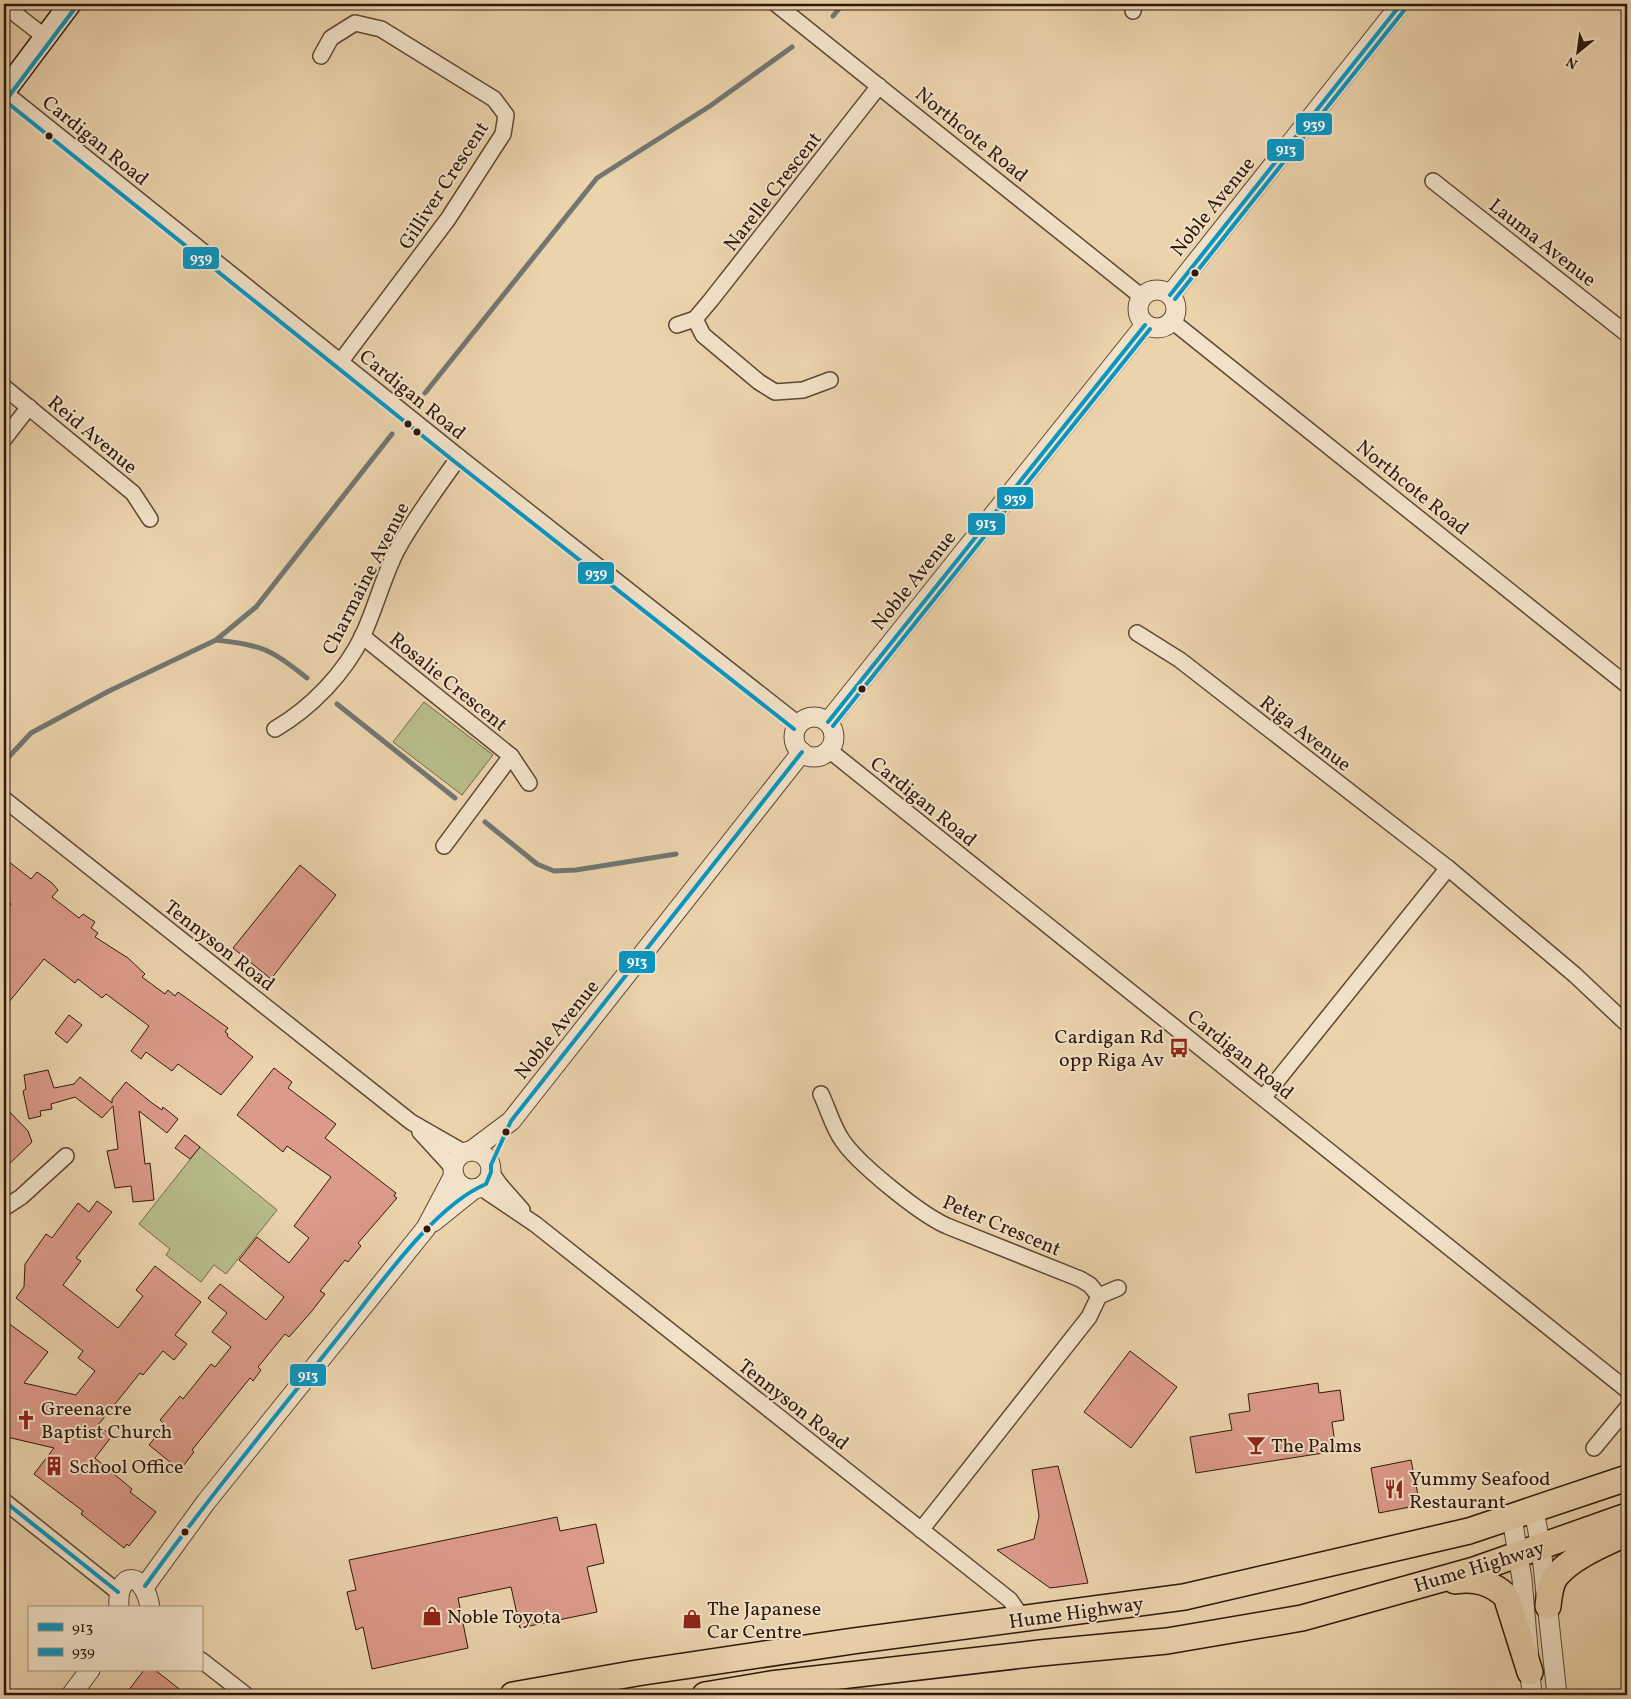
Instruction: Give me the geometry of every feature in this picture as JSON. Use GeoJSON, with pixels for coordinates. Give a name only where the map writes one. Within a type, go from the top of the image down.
{"type":"FeatureCollection","features":[{"type":"Feature","properties":{"kind":"highway","name":"Hume Highway"},"geometry":{"type":"LineString","coordinates":[[513,1695],[853,1640],[1023,1619],[1184,1596],[1413,1545],[1522,1514],[1627,1478]]}},
{"type":"Feature","properties":{"kind":"highway","name":"Hume Highway"},"geometry":{"type":"LineString","coordinates":[[705,1695],[790,1682],[1040,1652],[1167,1641],[1302,1618],[1414,1587],[1529,1551],[1627,1516]]}},
{"type":"Feature","properties":{"kind":"highway"},"geometry":{"type":"LineString","coordinates":[[1548,1606],[1555,1577],[1571,1563],[1627,1533]]}},
{"type":"Feature","properties":{"kind":"highway"},"geometry":{"type":"LineString","coordinates":[[1414,1587],[1464,1580],[1482,1581],[1498,1588],[1506,1596],[1510,1605],[1531,1684]]}},
{"type":"Feature","properties":{"kind":"main road"},"geometry":{"type":"LineString","coordinates":[[4,92],[70,4]]}},
{"type":"Feature","properties":{"kind":"street","name":"Northcote Road"},"geometry":{"type":"LineString","coordinates":[[776,4],[1142,297]]}},
{"type":"Feature","properties":{"kind":"street","name":"Noble Avenue"},"geometry":{"type":"LineString","coordinates":[[1170,295],[1401,4]]}},
{"type":"Feature","properties":{"kind":"street"},"geometry":{"type":"LineString","coordinates":[[4,5],[45,37]]}},
{"type":"Feature","properties":{"kind":"street","name":"Gilliver Crescent"},"geometry":{"type":"LineString","coordinates":[[321,56],[332,38],[355,23],[381,29],[494,100],[506,115],[503,134],[448,219],[341,361]]}},
{"type":"Feature","properties":{"kind":"street","name":"Narelle Crescent"},"geometry":{"type":"LineString","coordinates":[[695,319],[879,86]]}},
{"type":"Feature","properties":{"kind":"street","name":"Cardigan Road"},"geometry":{"type":"LineString","coordinates":[[4,92],[459,457],[798,724]]}},
{"type":"Feature","properties":{"kind":"street","name":"Lauma Avenue"},"geometry":{"type":"LineString","coordinates":[[1433,181],[1627,334]]}},
{"type":"Feature","properties":{"kind":"street"},"geometry":{"type":"LineString","coordinates":[[1158,290],[1170,295],[1176,305],[1175,316],[1172,321],[1162,328],[1145,325],[1141,320],[1138,308],[1142,297],[1158,290]]}},
{"type":"Feature","properties":{"kind":"street"},"geometry":{"type":"LineString","coordinates":[[677,325],[695,319],[703,334],[759,382],[775,392],[803,390],[830,380]]}},
{"type":"Feature","properties":{"kind":"street","name":"Northcote Road"},"geometry":{"type":"LineString","coordinates":[[1172,321],[1627,685]]}},
{"type":"Feature","properties":{"kind":"street","name":"Noble Avenue"},"geometry":{"type":"LineString","coordinates":[[828,722],[1145,325]]}},
{"type":"Feature","properties":{"kind":"street","name":"Reid Avenue"},"geometry":{"type":"LineString","coordinates":[[4,387],[133,493],[150,519]]}},
{"type":"Feature","properties":{"kind":"street"},"geometry":{"type":"LineString","coordinates":[[4,439],[29,407]]}},
{"type":"Feature","properties":{"kind":"street","name":"Charmaine Avenue"},"geometry":{"type":"LineString","coordinates":[[275,729],[294,718],[318,696],[347,662],[362,636],[380,586],[397,550],[415,520],[459,457]]}},
{"type":"Feature","properties":{"kind":"street","name":"Riga Avenue"},"geometry":{"type":"LineString","coordinates":[[1137,633],[1180,660],[1448,868],[1575,975],[1627,1024]]}},
{"type":"Feature","properties":{"kind":"street","name":"Rosalie Crescent"},"geometry":{"type":"LineString","coordinates":[[362,636],[511,756],[529,783]]}},
{"type":"Feature","properties":{"kind":"street"},"geometry":{"type":"LineString","coordinates":[[813,716],[828,722],[834,736],[828,750],[816,757],[802,752],[794,739],[798,724],[804,719],[813,716]]}},
{"type":"Feature","properties":{"kind":"street","name":"Cardigan Road"},"geometry":{"type":"LineString","coordinates":[[828,750],[1627,1390]]}},
{"type":"Feature","properties":{"kind":"street","name":"Noble Avenue"},"geometry":{"type":"LineString","coordinates":[[491,1169],[511,1121],[802,752]]}},
{"type":"Feature","properties":{"kind":"street","name":"Rosalie Crescent"},"geometry":{"type":"LineString","coordinates":[[444,846],[511,756]]}},
{"type":"Feature","properties":{"kind":"street","name":"Tennyson Road"},"geometry":{"type":"LineString","coordinates":[[4,799],[411,1122],[454,1171]]}},
{"type":"Feature","properties":{"kind":"street"},"geometry":{"type":"LineString","coordinates":[[1263,1098],[1448,868]]}},
{"type":"Feature","properties":{"kind":"street","name":"Peter Crescent"},"geometry":{"type":"LineString","coordinates":[[822,1094],[841,1138],[852,1154],[926,1215],[947,1226],[1080,1279],[1090,1285],[1099,1296]]}},
{"type":"Feature","properties":{"kind":"street","name":"Noble Avenue"},"geometry":{"type":"LineString","coordinates":[[468,1152],[511,1121]]}},
{"type":"Feature","properties":{"kind":"street","name":"Tennyson Road"},"geometry":{"type":"LineString","coordinates":[[411,1122],[468,1152]]}},
{"type":"Feature","properties":{"kind":"street"},"geometry":{"type":"LineString","coordinates":[[145,1586],[206,1502],[426,1228],[454,1171],[455,1162],[468,1152],[484,1155],[491,1169],[486,1184],[477,1188],[426,1228]]}},
{"type":"Feature","properties":{"kind":"street"},"geometry":{"type":"LineString","coordinates":[[4,1208],[21,1197],[66,1156]]}},
{"type":"Feature","properties":{"kind":"street","name":"Tennyson Road"},"geometry":{"type":"LineString","coordinates":[[491,1169],[500,1185],[535,1224]]}},
{"type":"Feature","properties":{"kind":"street"},"geometry":{"type":"LineString","coordinates":[[454,1171],[461,1185],[477,1188]]}},
{"type":"Feature","properties":{"kind":"street","name":"Tennyson Road"},"geometry":{"type":"LineString","coordinates":[[477,1188],[535,1224],[1010,1600],[1023,1619]]}},
{"type":"Feature","properties":{"kind":"street"},"geometry":{"type":"LineString","coordinates":[[921,1530],[1089,1317],[1098,1302],[1099,1296],[1118,1288]]}},
{"type":"Feature","properties":{"kind":"street"},"geometry":{"type":"LineString","coordinates":[[1594,1448],[1627,1408]]}},
{"type":"Feature","properties":{"kind":"street"},"geometry":{"type":"LineString","coordinates":[[4,1501],[119,1600]]}},
{"type":"Feature","properties":{"kind":"street"},"geometry":{"type":"LineString","coordinates":[[1522,1514],[1529,1551],[1548,1606],[1557,1695]]}},
{"type":"Feature","properties":{"kind":"street"},"geometry":{"type":"LineString","coordinates":[[1529,1551],[1531,1684]]}},
{"type":"Feature","properties":{"kind":"street"},"geometry":{"type":"LineString","coordinates":[[119,1600],[120,1586],[127,1581],[135,1580],[145,1586],[150,1606]]}},
{"type":"Feature","properties":{"kind":"street"},"geometry":{"type":"LineString","coordinates":[[202,1661],[246,1695]]}},
{"type":"Feature","properties":{"kind":"street"},"geometry":{"type":"LineString","coordinates":[[71,1695],[88,1672]]}},
{"type":"Feature","properties":{"kind":"green space"},"geometry":{"type":"Polygon","coordinates":[[[424,702],[493,755],[462,795],[393,742],[424,702]]]}},
{"type":"Feature","properties":{"kind":"green space"},"geometry":{"type":"Polygon","coordinates":[[[200,1147],[277,1210],[226,1274],[214,1265],[201,1282],[166,1255],[170,1249],[139,1224],[200,1147]]]}},
{"type":"Feature","properties":{"kind":"building"},"geometry":{"type":"Polygon","coordinates":[[[4,858],[31,879],[37,872],[52,883],[58,890],[52,897],[79,918],[83,914],[95,922],[91,928],[98,933],[95,937],[128,958],[145,974],[142,977],[165,994],[168,990],[175,996],[178,992],[228,1028],[225,1032],[228,1034],[227,1036],[253,1057],[221,1095],[178,1064],[172,1071],[146,1052],[141,1059],[131,1051],[149,1026],[106,994],[102,998],[78,979],[75,983],[44,959],[4,1008],[4,914],[11,904],[4,898],[4,858]]]}},
{"type":"Feature","properties":{"kind":"building"},"geometry":{"type":"Polygon","coordinates":[[[300,865],[336,895],[271,979],[233,948],[300,865]]]}},
{"type":"Feature","properties":{"kind":"building"},"geometry":{"type":"Polygon","coordinates":[[[69,1015],[82,1025],[67,1043],[55,1033],[69,1015]]]}},
{"type":"Feature","properties":{"kind":"building"},"geometry":{"type":"Polygon","coordinates":[[[274,1068],[292,1082],[288,1088],[336,1124],[325,1138],[396,1193],[394,1196],[397,1198],[358,1243],[361,1246],[348,1262],[345,1260],[320,1291],[325,1294],[312,1311],[289,1337],[285,1334],[258,1367],[261,1370],[253,1381],[250,1378],[192,1450],[194,1452],[180,1470],[149,1445],[165,1425],[160,1420],[180,1396],[183,1399],[211,1364],[215,1367],[231,1347],[212,1332],[227,1313],[208,1298],[220,1284],[266,1320],[284,1297],[239,1260],[257,1237],[289,1263],[309,1238],[294,1226],[331,1177],[287,1146],[283,1152],[237,1115],[274,1068]]]}},
{"type":"Feature","properties":{"kind":"building"},"geometry":{"type":"Polygon","coordinates":[[[48,1070],[54,1088],[74,1084],[80,1077],[112,1103],[112,1099],[126,1082],[152,1103],[162,1110],[163,1107],[178,1119],[167,1133],[139,1111],[145,1164],[150,1163],[154,1200],[133,1202],[131,1186],[115,1188],[107,1151],[118,1149],[113,1106],[102,1118],[75,1097],[51,1104],[52,1109],[40,1111],[41,1116],[29,1119],[23,1091],[26,1089],[24,1075],[48,1070]]]}},
{"type":"Feature","properties":{"kind":"building"},"geometry":{"type":"Polygon","coordinates":[[[4,1106],[28,1131],[32,1142],[4,1169],[4,1106]]]}},
{"type":"Feature","properties":{"kind":"building"},"geometry":{"type":"Polygon","coordinates":[[[185,1135],[200,1147],[190,1159],[175,1148],[185,1135]]]}},
{"type":"Feature","properties":{"kind":"building"},"geometry":{"type":"Polygon","coordinates":[[[97,1201],[112,1212],[76,1258],[81,1261],[63,1285],[118,1328],[143,1296],[136,1290],[155,1266],[201,1302],[175,1335],[187,1344],[174,1360],[163,1351],[143,1375],[140,1373],[98,1425],[112,1436],[95,1458],[132,1489],[130,1492],[156,1512],[129,1546],[127,1544],[124,1548],[81,1514],[83,1511],[34,1474],[54,1448],[7,1437],[4,1431],[4,1320],[48,1352],[24,1383],[76,1395],[95,1371],[78,1358],[83,1351],[16,1298],[24,1287],[25,1264],[46,1234],[52,1238],[78,1203],[89,1212],[97,1201]]]}},
{"type":"Feature","properties":{"kind":"building"},"geometry":{"type":"Polygon","coordinates":[[[1130,1351],[1177,1387],[1131,1448],[1084,1412],[1130,1351]]]}},
{"type":"Feature","properties":{"kind":"building"},"geometry":{"type":"Polygon","coordinates":[[[1318,1383],[1319,1393],[1340,1390],[1344,1420],[1332,1422],[1336,1451],[1196,1473],[1190,1437],[1232,1430],[1229,1414],[1250,1411],[1248,1394],[1318,1383]]]}},
{"type":"Feature","properties":{"kind":"building"},"geometry":{"type":"Polygon","coordinates":[[[1411,1460],[1420,1505],[1379,1513],[1371,1468],[1411,1460]]]}},
{"type":"Feature","properties":{"kind":"building"},"geometry":{"type":"Polygon","coordinates":[[[1058,1466],[1088,1583],[1050,1588],[997,1550],[1034,1539],[1039,1516],[1032,1470],[1058,1466]]]}},
{"type":"Feature","properties":{"kind":"building"},"geometry":{"type":"Polygon","coordinates":[[[557,1517],[560,1531],[596,1524],[604,1563],[587,1567],[597,1612],[520,1628],[511,1587],[458,1598],[468,1648],[372,1669],[363,1627],[356,1630],[347,1592],[356,1590],[349,1560],[557,1517]]]}},
{"type":"Feature","properties":{"kind":"building"},"geometry":{"type":"Polygon","coordinates":[[[142,1672],[158,1672],[187,1695],[125,1695],[142,1672]]]}},
{"type":"Feature","properties":{"kind":"waterway"},"geometry":{"type":"LineString","coordinates":[[833,16],[843,4]]}},
{"type":"Feature","properties":{"kind":"waterway"},"geometry":{"type":"LineString","coordinates":[[425,393],[597,178],[710,106],[792,47]]}},
{"type":"Feature","properties":{"kind":"waterway"},"geometry":{"type":"LineString","coordinates":[[4,762],[31,733],[109,691],[216,640],[256,607],[392,434]]}},
{"type":"Feature","properties":{"kind":"waterway"},"geometry":{"type":"LineString","coordinates":[[216,640],[245,644],[265,650],[307,678]]}},
{"type":"Feature","properties":{"kind":"waterway"},"geometry":{"type":"LineString","coordinates":[[337,704],[455,798]]}},
{"type":"Feature","properties":{"kind":"waterway"},"geometry":{"type":"LineString","coordinates":[[485,822],[537,864],[554,871],[576,870],[676,854]]}},
{"type":"Feature","properties":{"kind":"transit line","name":"913"},"geometry":{"type":"LineString","coordinates":[[1170,295],[1401,4]]}},
{"type":"Feature","properties":{"kind":"transit line","name":"939"},"geometry":{"type":"LineString","coordinates":[[9,96],[75,8]]}},
{"type":"Feature","properties":{"kind":"transit line","name":"939"},"geometry":{"type":"LineString","coordinates":[[1175,299],[1406,8]]}},
{"type":"Feature","properties":{"kind":"transit line","name":"939"},"geometry":{"type":"LineString","coordinates":[[4,100],[455,462],[794,729]]}},
{"type":"Feature","properties":{"kind":"transit line","name":"913"},"geometry":{"type":"LineString","coordinates":[[828,722],[1145,325]]}},
{"type":"Feature","properties":{"kind":"transit line","name":"939"},"geometry":{"type":"LineString","coordinates":[[833,726],[1150,329]]}},
{"type":"Feature","properties":{"kind":"transit line","name":"913"},"geometry":{"type":"LineString","coordinates":[[145,1586],[388,1273],[426,1230],[446,1211],[466,1195],[486,1184],[491,1172],[491,1165],[511,1121],[802,752]]}},
{"type":"Feature","properties":{"kind":"transit line","name":"913"},"geometry":{"type":"LineString","coordinates":[[4,1501],[118,1592]]}},
{"type":"Feature","properties":{"kind":"place","name":"Cardigan Rd opp Riga Av"},"geometry":{"type":"Point","coordinates":[1179,1048]}},
{"type":"Feature","properties":{"kind":"place","name":"Greenacre Baptist Church"},"geometry":{"type":"Point","coordinates":[26,1420]}},
{"type":"Feature","properties":{"kind":"place","name":"The Palms"},"geometry":{"type":"Point","coordinates":[1256,1445]}},
{"type":"Feature","properties":{"kind":"place","name":"School Office"},"geometry":{"type":"Point","coordinates":[54,1466]}},
{"type":"Feature","properties":{"kind":"place","name":"Yummy Seafood Restaurant"},"geometry":{"type":"Point","coordinates":[1394,1489]}},
{"type":"Feature","properties":{"kind":"place","name":"Noble Toyota"},"geometry":{"type":"Point","coordinates":[432,1616]}},
{"type":"Feature","properties":{"kind":"place","name":"The Japanese Car Centre"},"geometry":{"type":"Point","coordinates":[692,1619]}}]}
